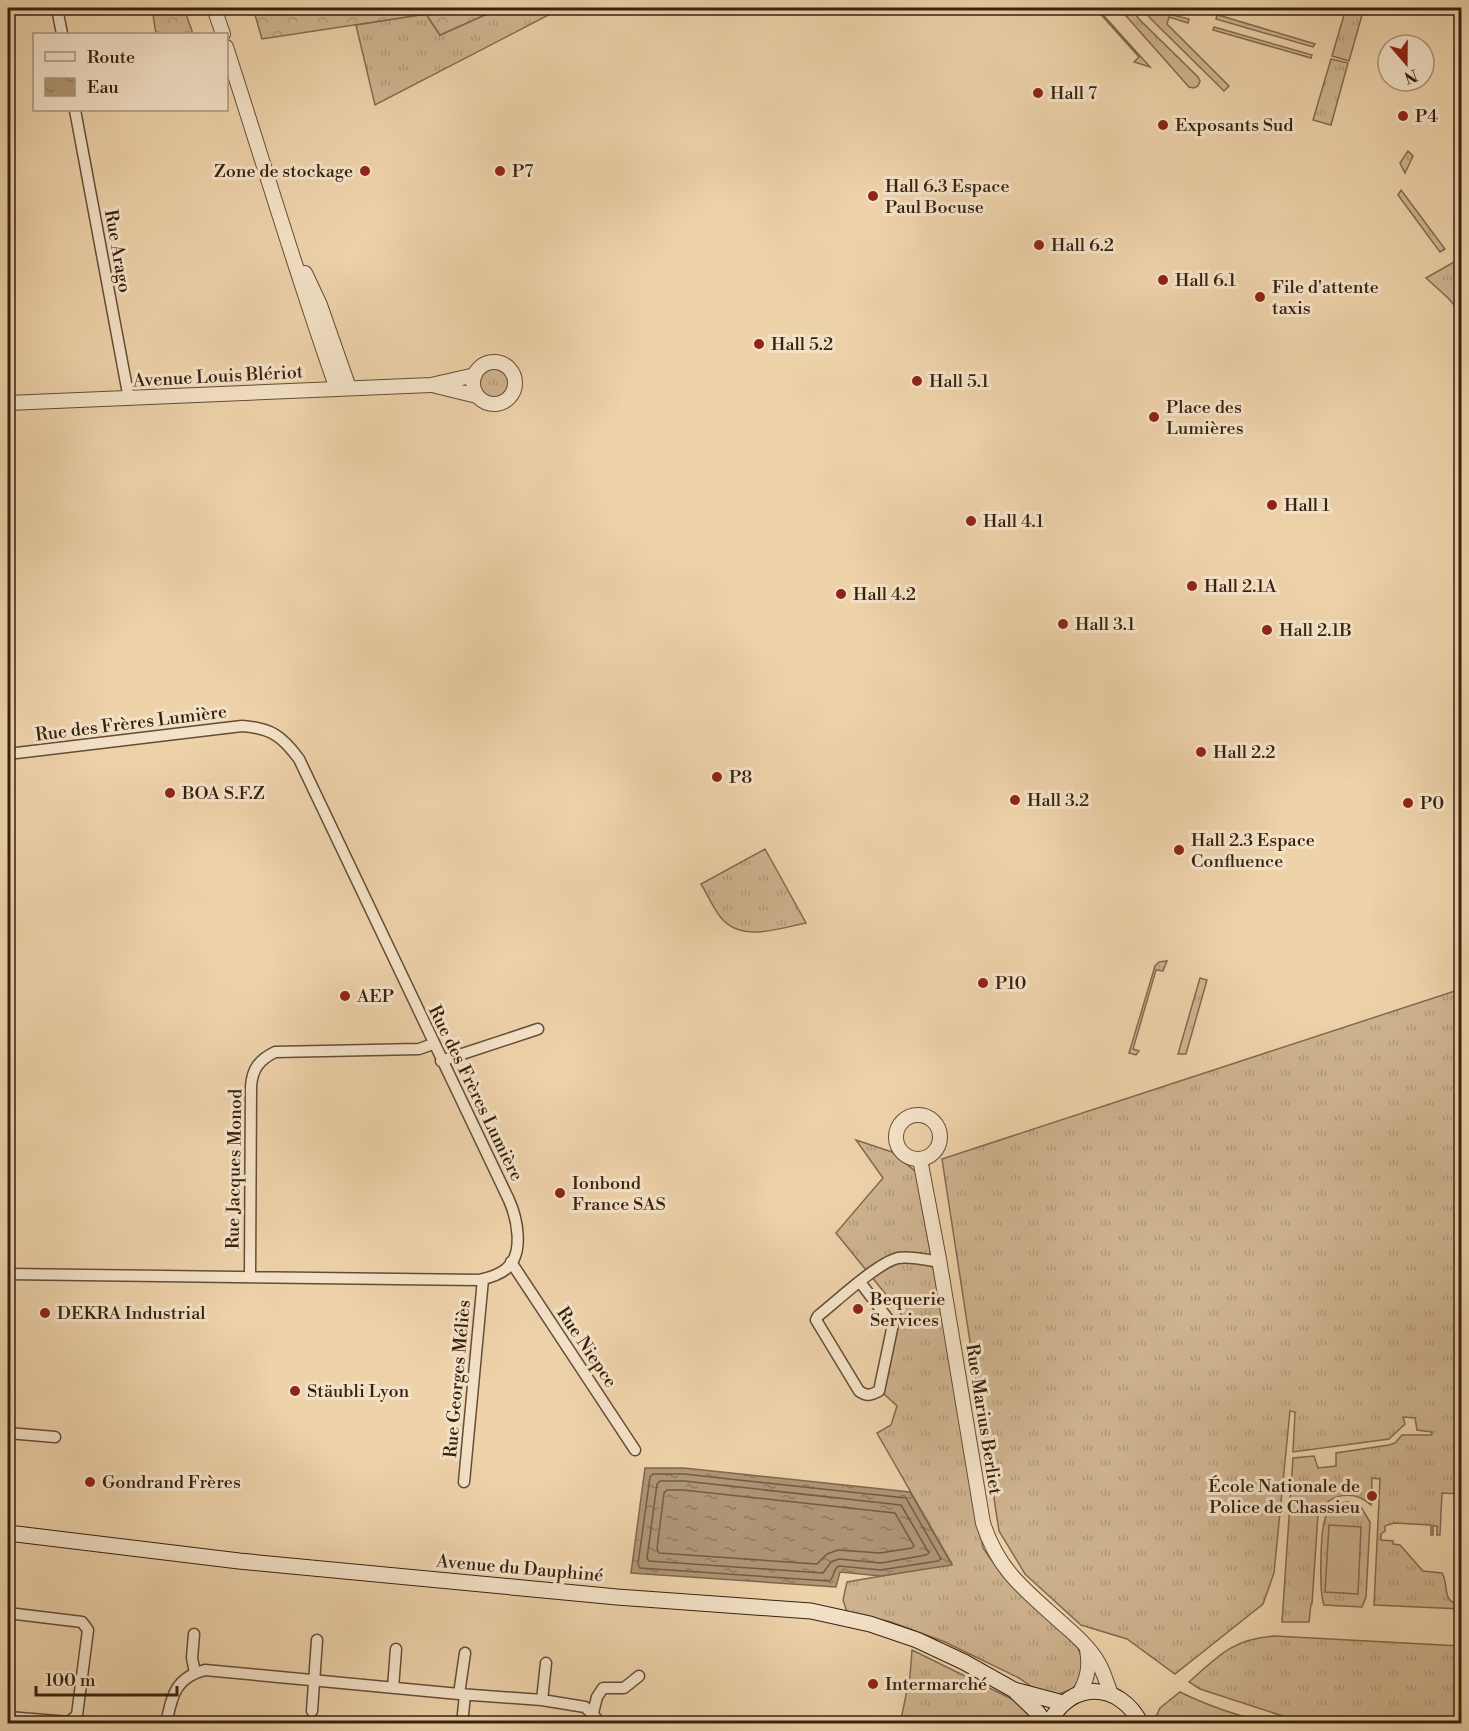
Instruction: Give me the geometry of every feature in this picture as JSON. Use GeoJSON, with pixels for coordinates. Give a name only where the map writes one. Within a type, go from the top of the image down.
{"type":"FeatureCollection","features":[{"type":"Feature","properties":{"kind":"main road","name":"Avenue du Dauphiné"},"geometry":{"type":"LineString","coordinates":[[8,1533],[239,1561],[617,1597],[811,1611],[870,1624],[917,1640],[964,1662],[1014,1690],[1047,1724]]}},
{"type":"Feature","properties":{"kind":"main road","name":"Avenue du Dauphiné"},"geometry":{"type":"LineString","coordinates":[[1014,1690],[1063,1702]]}},
{"type":"Feature","properties":{"kind":"main road"},"geometry":{"type":"LineString","coordinates":[[1047,1724],[1063,1702],[1079,1694],[1100,1691],[1111,1694],[1129,1705],[1141,1724]]}},
{"type":"Feature","properties":{"kind":"street"},"geometry":{"type":"LineString","coordinates":[[57,8],[62,33]]}},
{"type":"Feature","properties":{"kind":"street"},"geometry":{"type":"LineString","coordinates":[[214,8],[223,33]]}},
{"type":"Feature","properties":{"kind":"street"},"geometry":{"type":"LineString","coordinates":[[228,53],[284,224],[310,313],[343,389]]}},
{"type":"Feature","properties":{"kind":"street","name":"Rue Arago"},"geometry":{"type":"LineString","coordinates":[[75,111],[129,399]]}},
{"type":"Feature","properties":{"kind":"street"},"geometry":{"type":"LineString","coordinates":[[494,363],[505,366],[515,379],[512,394],[503,403],[491,404],[477,396],[473,382],[482,366],[494,363]]}},
{"type":"Feature","properties":{"kind":"street","name":"Avenue Louis Blériot"},"geometry":{"type":"LineString","coordinates":[[8,403],[431,385],[475,375]]}},
{"type":"Feature","properties":{"kind":"street","name":"Avenue Louis Blériot"},"geometry":{"type":"LineString","coordinates":[[431,385],[477,396]]}},
{"type":"Feature","properties":{"kind":"street","name":"Rue des Frères Lumière"},"geometry":{"type":"LineString","coordinates":[[8,754],[243,726],[260,727],[287,742],[299,759],[513,1210],[517,1237],[516,1251],[511,1262]]}},
{"type":"Feature","properties":{"kind":"street"},"geometry":{"type":"LineString","coordinates":[[441,1060],[538,1029]]}},
{"type":"Feature","properties":{"kind":"street","name":"Rue Jacques Monod"},"geometry":{"type":"LineString","coordinates":[[250,1277],[251,1087],[254,1068],[275,1052],[419,1049],[433,1044]]}},
{"type":"Feature","properties":{"kind":"street","name":"Rue Marius Berliet"},"geometry":{"type":"LineString","coordinates":[[920,1159],[940,1262],[983,1523],[990,1544],[999,1561],[1014,1579],[1087,1646],[1099,1663],[1111,1694]]}},
{"type":"Feature","properties":{"kind":"street"},"geometry":{"type":"LineString","coordinates":[[860,1282],[891,1323],[892,1329],[882,1383],[879,1391],[872,1395],[865,1395],[859,1391],[816,1320],[818,1316],[860,1282],[888,1262],[898,1258],[911,1258],[940,1262]]}},
{"type":"Feature","properties":{"kind":"street"},"geometry":{"type":"LineString","coordinates":[[8,1274],[483,1279],[506,1269],[511,1262]]}},
{"type":"Feature","properties":{"kind":"street","name":"Rue Niepce"},"geometry":{"type":"LineString","coordinates":[[511,1262],[635,1450]]}},
{"type":"Feature","properties":{"kind":"street","name":"Rue Georges Méliès"},"geometry":{"type":"LineString","coordinates":[[464,1482],[483,1279]]}},
{"type":"Feature","properties":{"kind":"street"},"geometry":{"type":"LineString","coordinates":[[8,1433],[55,1437]]}},
{"type":"Feature","properties":{"kind":"street"},"geometry":{"type":"LineString","coordinates":[[8,1613],[82,1622],[88,1630],[77,1715],[69,1722],[10,1719]]}},
{"type":"Feature","properties":{"kind":"street"},"geometry":{"type":"LineString","coordinates":[[194,1634],[192,1658],[195,1672]]}},
{"type":"Feature","properties":{"kind":"street"},"geometry":{"type":"LineString","coordinates":[[312,1711],[317,1640]]}},
{"type":"Feature","properties":{"kind":"street"},"geometry":{"type":"LineString","coordinates":[[1079,1694],[1088,1676],[1087,1646]]}},
{"type":"Feature","properties":{"kind":"street"},"geometry":{"type":"LineString","coordinates":[[393,1688],[396,1649]]}},
{"type":"Feature","properties":{"kind":"street"},"geometry":{"type":"LineString","coordinates":[[462,1724],[465,1653]]}},
{"type":"Feature","properties":{"kind":"street"},"geometry":{"type":"LineString","coordinates":[[542,1700],[546,1663]]}},
{"type":"Feature","properties":{"kind":"street"},"geometry":{"type":"LineString","coordinates":[[166,1724],[174,1692],[183,1680],[195,1672],[205,1670],[542,1700],[585,1707],[602,1724]]}},
{"type":"Feature","properties":{"kind":"street"},"geometry":{"type":"LineString","coordinates":[[593,1713],[597,1697],[603,1688],[624,1688],[639,1676]]}},
{"type":"Feature","properties":{"kind":"green space"},"geometry":{"type":"Polygon","coordinates":[[[152,8],[184,8],[193,33],[156,33],[152,8]]]}},
{"type":"Feature","properties":{"kind":"green space"},"geometry":{"type":"Polygon","coordinates":[[[253,8],[486,8],[487,14],[440,35],[426,14],[262,39],[253,8]]]}},
{"type":"Feature","properties":{"kind":"green space"},"geometry":{"type":"Polygon","coordinates":[[[516,8],[562,8],[375,105],[356,25],[426,14],[440,35],[487,14],[503,14],[516,8]]]}},
{"type":"Feature","properties":{"kind":"green space"},"geometry":{"type":"Polygon","coordinates":[[[1095,8],[1150,67],[1134,62],[1139,57],[1095,8]]]}},
{"type":"Feature","properties":{"kind":"green space"},"geometry":{"type":"Polygon","coordinates":[[[1119,8],[1131,8],[1139,19],[1198,77],[1200,81],[1198,86],[1189,87],[1119,8]]]}},
{"type":"Feature","properties":{"kind":"green space"},"geometry":{"type":"Polygon","coordinates":[[[1143,8],[1189,19],[1188,23],[1169,17],[1167,24],[1229,86],[1224,91],[1150,18],[1143,8]]]}},
{"type":"Feature","properties":{"kind":"green space"},"geometry":{"type":"Polygon","coordinates":[[[1346,8],[1364,8],[1349,61],[1332,56],[1346,8]]]}},
{"type":"Feature","properties":{"kind":"green space"},"geometry":{"type":"Polygon","coordinates":[[[1217,15],[1315,44],[1313,47],[1216,19],[1217,15]]]}},
{"type":"Feature","properties":{"kind":"green space"},"geometry":{"type":"Polygon","coordinates":[[[1214,27],[1312,55],[1311,58],[1213,30],[1214,27]]]}},
{"type":"Feature","properties":{"kind":"green space"},"geometry":{"type":"Polygon","coordinates":[[[1331,59],[1348,63],[1331,125],[1313,120],[1331,59]]]}},
{"type":"Feature","properties":{"kind":"green space"},"geometry":{"type":"Polygon","coordinates":[[[1408,151],[1413,156],[1405,173],[1400,163],[1408,151]]]}},
{"type":"Feature","properties":{"kind":"green space"},"geometry":{"type":"Polygon","coordinates":[[[1401,190],[1445,249],[1440,252],[1398,195],[1401,190]]]}},
{"type":"Feature","properties":{"kind":"green space"},"geometry":{"type":"Polygon","coordinates":[[[1461,258],[1459,293],[1461,313],[1426,278],[1461,258]]]}},
{"type":"Feature","properties":{"kind":"green space"},"geometry":{"type":"Polygon","coordinates":[[[494,369],[504,373],[508,383],[504,393],[494,397],[484,393],[480,383],[484,373],[494,369]]]}},
{"type":"Feature","properties":{"kind":"green space"},"geometry":{"type":"Polygon","coordinates":[[[765,849],[806,923],[763,932],[732,927],[714,908],[701,884],[765,849]]]}},
{"type":"Feature","properties":{"kind":"green space"},"geometry":{"type":"Polygon","coordinates":[[[1167,961],[1163,971],[1156,970],[1133,1049],[1139,1051],[1136,1055],[1129,1053],[1155,966],[1159,962],[1167,961]]]}},
{"type":"Feature","properties":{"kind":"green space"},"geometry":{"type":"Polygon","coordinates":[[[1200,978],[1207,980],[1186,1054],[1178,1054],[1200,978]]]}},
{"type":"Feature","properties":{"kind":"green space"},"geometry":{"type":"Polygon","coordinates":[[[1461,989],[1461,1494],[1442,1493],[1440,1535],[1437,1535],[1437,1526],[1433,1526],[1433,1535],[1431,1535],[1431,1525],[1394,1523],[1385,1526],[1381,1540],[1393,1541],[1393,1544],[1400,1545],[1423,1571],[1442,1573],[1448,1597],[1461,1606],[1461,1609],[1374,1605],[1380,1479],[1372,1478],[1371,1505],[1357,1497],[1342,1496],[1329,1501],[1318,1514],[1309,1622],[1282,1622],[1293,1458],[1314,1456],[1318,1468],[1336,1466],[1336,1453],[1389,1445],[1395,1443],[1402,1435],[1431,1435],[1432,1432],[1417,1430],[1415,1418],[1403,1417],[1405,1424],[1389,1439],[1293,1452],[1295,1412],[1290,1411],[1274,1573],[1263,1604],[1175,1674],[1127,1639],[1081,1625],[1025,1574],[999,1531],[942,1159],[1461,989]]]}},
{"type":"Feature","properties":{"kind":"green space"},"geometry":{"type":"Polygon","coordinates":[[[856,1140],[892,1152],[916,1172],[983,1548],[1002,1575],[1063,1631],[1078,1648],[1084,1663],[1083,1677],[1072,1689],[1057,1695],[1040,1693],[1019,1678],[945,1642],[891,1622],[847,1612],[843,1600],[847,1582],[952,1564],[877,1433],[891,1425],[897,1406],[884,1394],[901,1313],[836,1233],[883,1178],[856,1140]]]}},
{"type":"Feature","properties":{"kind":"green space"},"geometry":{"type":"Polygon","coordinates":[[[1348,1502],[1361,1507],[1370,1522],[1366,1597],[1362,1607],[1324,1605],[1322,1598],[1321,1560],[1324,1523],[1332,1508],[1348,1502]]]}},
{"type":"Feature","properties":{"kind":"green space"},"geometry":{"type":"Polygon","coordinates":[[[1329,1525],[1361,1527],[1358,1594],[1325,1592],[1329,1525]]]}},
{"type":"Feature","properties":{"kind":"green space"},"geometry":{"type":"Polygon","coordinates":[[[1274,1636],[1461,1646],[1461,1723],[1304,1723],[1200,1689],[1189,1682],[1227,1650],[1248,1641],[1274,1636]]]}},
{"type":"Feature","properties":{"kind":"green space"},"geometry":{"type":"Polygon","coordinates":[[[912,1650],[1018,1702],[1035,1723],[900,1724],[910,1676],[912,1650]]]}},
{"type":"Feature","properties":{"kind":"green space"},"geometry":{"type":"Polygon","coordinates":[[[1180,1692],[1222,1710],[1266,1723],[1153,1723],[1160,1708],[1180,1692]]]}},
{"type":"Feature","properties":{"kind":"water"},"geometry":{"type":"Polygon","coordinates":[[[645,1468],[684,1468],[910,1492],[952,1565],[881,1576],[840,1572],[836,1587],[631,1573],[645,1468]]]}},
{"type":"Feature","properties":{"kind":"place","name":"Hall 7"},"geometry":{"type":"Point","coordinates":[1038,93]}},
{"type":"Feature","properties":{"kind":"place","name":"P4"},"geometry":{"type":"Point","coordinates":[1403,116]}},
{"type":"Feature","properties":{"kind":"place","name":"Exposants Sud"},"geometry":{"type":"Point","coordinates":[1163,125]}},
{"type":"Feature","properties":{"kind":"place","name":"Zone de stockage"},"geometry":{"type":"Point","coordinates":[365,171]}},
{"type":"Feature","properties":{"kind":"place","name":"P7"},"geometry":{"type":"Point","coordinates":[500,171]}},
{"type":"Feature","properties":{"kind":"place","name":"Hall 6.3 Espace Paul Bocuse"},"geometry":{"type":"Point","coordinates":[873,196]}},
{"type":"Feature","properties":{"kind":"place","name":"Hall 6.2"},"geometry":{"type":"Point","coordinates":[1039,245]}},
{"type":"Feature","properties":{"kind":"place","name":"Hall 6.1"},"geometry":{"type":"Point","coordinates":[1163,280]}},
{"type":"Feature","properties":{"kind":"place","name":"File d'attente taxis"},"geometry":{"type":"Point","coordinates":[1260,297]}},
{"type":"Feature","properties":{"kind":"place","name":"Hall 5.2"},"geometry":{"type":"Point","coordinates":[759,344]}},
{"type":"Feature","properties":{"kind":"place","name":"Hall 5.1"},"geometry":{"type":"Point","coordinates":[917,381]}},
{"type":"Feature","properties":{"kind":"place","name":"Place des Lumières"},"geometry":{"type":"Point","coordinates":[1154,417]}},
{"type":"Feature","properties":{"kind":"place","name":"Hall 1"},"geometry":{"type":"Point","coordinates":[1272,505]}},
{"type":"Feature","properties":{"kind":"place","name":"Hall 4.1"},"geometry":{"type":"Point","coordinates":[971,521]}},
{"type":"Feature","properties":{"kind":"place","name":"Hall 2.1A"},"geometry":{"type":"Point","coordinates":[1192,586]}},
{"type":"Feature","properties":{"kind":"place","name":"Hall 4.2"},"geometry":{"type":"Point","coordinates":[841,594]}},
{"type":"Feature","properties":{"kind":"place","name":"Hall 3.1"},"geometry":{"type":"Point","coordinates":[1063,624]}},
{"type":"Feature","properties":{"kind":"place","name":"Hall 2.1B"},"geometry":{"type":"Point","coordinates":[1267,630]}},
{"type":"Feature","properties":{"kind":"place","name":"Hall 2.2"},"geometry":{"type":"Point","coordinates":[1201,752]}},
{"type":"Feature","properties":{"kind":"place","name":"P8"},"geometry":{"type":"Point","coordinates":[717,777]}},
{"type":"Feature","properties":{"kind":"place","name":"BOA S.F.Z"},"geometry":{"type":"Point","coordinates":[170,793]}},
{"type":"Feature","properties":{"kind":"place","name":"Hall 3.2"},"geometry":{"type":"Point","coordinates":[1015,800]}},
{"type":"Feature","properties":{"kind":"place","name":"P0"},"geometry":{"type":"Point","coordinates":[1408,803]}},
{"type":"Feature","properties":{"kind":"place","name":"Hall 2.3 Espace Confluence"},"geometry":{"type":"Point","coordinates":[1179,850]}},
{"type":"Feature","properties":{"kind":"place","name":"P10"},"geometry":{"type":"Point","coordinates":[983,983]}},
{"type":"Feature","properties":{"kind":"place","name":"AEP"},"geometry":{"type":"Point","coordinates":[345,996]}},
{"type":"Feature","properties":{"kind":"place","name":"Ionbond France SAS"},"geometry":{"type":"Point","coordinates":[560,1193]}},
{"type":"Feature","properties":{"kind":"place","name":"Bequerie Services"},"geometry":{"type":"Point","coordinates":[858,1309]}},
{"type":"Feature","properties":{"kind":"place","name":"DEKRA Industrial"},"geometry":{"type":"Point","coordinates":[45,1313]}},
{"type":"Feature","properties":{"kind":"place","name":"Stäubli Lyon"},"geometry":{"type":"Point","coordinates":[295,1391]}},
{"type":"Feature","properties":{"kind":"place","name":"Gondrand Frères"},"geometry":{"type":"Point","coordinates":[90,1482]}},
{"type":"Feature","properties":{"kind":"place","name":"École Nationale de Police de Chassieu"},"geometry":{"type":"Point","coordinates":[1372,1496]}},
{"type":"Feature","properties":{"kind":"place","name":"Intermarché"},"geometry":{"type":"Point","coordinates":[873,1684]}}]}
